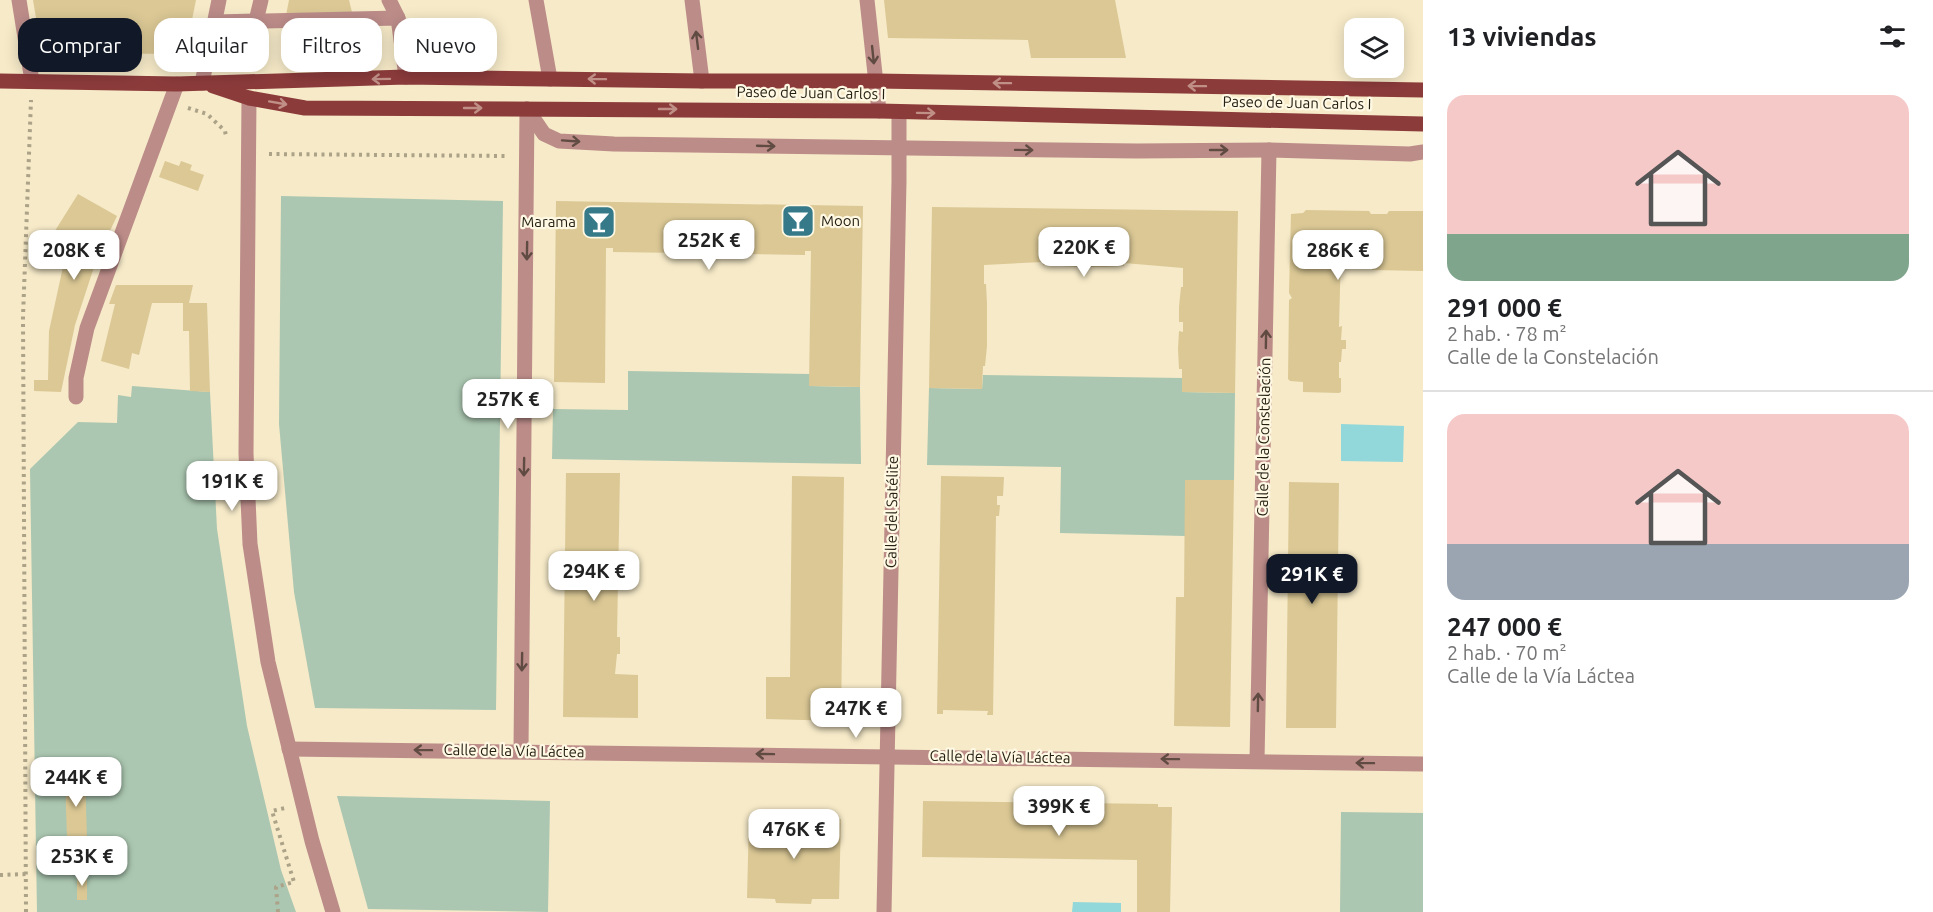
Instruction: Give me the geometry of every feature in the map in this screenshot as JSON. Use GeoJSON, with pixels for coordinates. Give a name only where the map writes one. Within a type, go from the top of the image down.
{"type":"FeatureCollection","features":[{"type":"Feature","properties":{"kind":"main road","name":"Paseo de Juan Carlos I"},"geometry":{"type":"LineString","coordinates":[[0,81],[177,84],[406,77],[876,81],[1423,90]]}},
{"type":"Feature","properties":{"kind":"main road","name":"Paseo de Juan Carlos I"},"geometry":{"type":"LineString","coordinates":[[202,83],[249,98],[305,108],[879,111],[1423,124]]}},
{"type":"Feature","properties":{"kind":"street"},"geometry":{"type":"LineString","coordinates":[[19,0],[32,81]]}},
{"type":"Feature","properties":{"kind":"street"},"geometry":{"type":"LineString","coordinates":[[215,18],[219,0]]}},
{"type":"Feature","properties":{"kind":"street"},"geometry":{"type":"LineString","coordinates":[[257,18],[261,0]]}},
{"type":"Feature","properties":{"kind":"street"},"geometry":{"type":"LineString","coordinates":[[388,0],[398,18]]}},
{"type":"Feature","properties":{"kind":"street"},"geometry":{"type":"LineString","coordinates":[[536,0],[550,79]]}},
{"type":"Feature","properties":{"kind":"street"},"geometry":{"type":"LineString","coordinates":[[692,0],[702,81]]}},
{"type":"Feature","properties":{"kind":"street"},"geometry":{"type":"LineString","coordinates":[[867,0],[879,111]]}},
{"type":"Feature","properties":{"kind":"street"},"geometry":{"type":"LineString","coordinates":[[269,21],[394,18]]}},
{"type":"Feature","properties":{"kind":"street"},"geometry":{"type":"LineString","coordinates":[[202,83],[204,72]]}},
{"type":"Feature","properties":{"kind":"street"},"geometry":{"type":"LineString","coordinates":[[405,72],[406,77]]}},
{"type":"Feature","properties":{"kind":"street"},"geometry":{"type":"LineString","coordinates":[[76,397],[76,378],[87,328],[177,84]]}},
{"type":"Feature","properties":{"kind":"street"},"geometry":{"type":"LineString","coordinates":[[249,98],[246,453],[250,544],[268,662],[303,804],[333,912]]}},
{"type":"Feature","properties":{"kind":"street"},"geometry":{"type":"LineString","coordinates":[[527,109],[544,134],[559,141],[614,144],[1269,150],[1410,154],[1423,152]]}},
{"type":"Feature","properties":{"kind":"street"},"geometry":{"type":"LineString","coordinates":[[521,751],[527,109]]}},
{"type":"Feature","properties":{"kind":"street","name":"Calle del Satélite"},"geometry":{"type":"LineString","coordinates":[[885,912],[899,112]]}},
{"type":"Feature","properties":{"kind":"street","name":"Calle de la Constelación"},"geometry":{"type":"LineString","coordinates":[[1257,760],[1269,150]]}},
{"type":"Feature","properties":{"kind":"street","name":"Calle de la Vía Láctea"},"geometry":{"type":"LineString","coordinates":[[289,749],[1257,760],[1423,764]]}},
{"type":"Feature","properties":{"kind":"path"},"geometry":{"type":"LineString","coordinates":[[27,912],[23,317],[32,81]]}},
{"type":"Feature","properties":{"kind":"path"},"geometry":{"type":"LineString","coordinates":[[179,106],[207,114],[225,131],[228,143]]}},
{"type":"Feature","properties":{"kind":"path"},"geometry":{"type":"LineString","coordinates":[[278,912],[276,887],[294,882],[272,811],[303,804]]}},
{"type":"Feature","properties":{"kind":"path"},"geometry":{"type":"LineString","coordinates":[[0,874],[26,874]]}},
{"type":"Feature","properties":{"kind":"green space"},"geometry":{"type":"Polygon","coordinates":[[[281,196],[503,201],[496,710],[315,708],[294,592],[279,424],[281,196]]]}},
{"type":"Feature","properties":{"kind":"green space"},"geometry":{"type":"Polygon","coordinates":[[[628,371],[810,374],[810,386],[860,387],[861,464],[552,459],[553,409],[628,410],[628,371]]]}},
{"type":"Feature","properties":{"kind":"green space"},"geometry":{"type":"Polygon","coordinates":[[[983,375],[1182,378],[1182,392],[1235,393],[1234,480],[1185,481],[1185,536],[1060,533],[1061,467],[927,465],[929,388],[982,389],[983,375]]]}},
{"type":"Feature","properties":{"kind":"green space"},"geometry":{"type":"Polygon","coordinates":[[[132,386],[210,392],[217,529],[247,726],[281,870],[296,912],[37,912],[30,469],[78,422],[117,423],[118,395],[131,397],[132,386]]]}},
{"type":"Feature","properties":{"kind":"green space"},"geometry":{"type":"Polygon","coordinates":[[[337,796],[550,801],[548,912],[368,909],[337,796]]]}},
{"type":"Feature","properties":{"kind":"green space"},"geometry":{"type":"Polygon","coordinates":[[[1341,812],[1423,813],[1423,912],[1340,912],[1341,812]]]}},
{"type":"Feature","properties":{"kind":"water"},"geometry":{"type":"Polygon","coordinates":[[[1341,424],[1404,426],[1403,462],[1341,461],[1341,424]]]}},
{"type":"Feature","properties":{"kind":"water"},"geometry":{"type":"Polygon","coordinates":[[[1073,902],[1121,903],[1121,912],[1072,912],[1073,902]]]}},
{"type":"Feature","properties":{"kind":"building"},"geometry":{"type":"Polygon","coordinates":[[[33,0],[196,0],[192,18],[154,18],[154,54],[142,54],[142,18],[36,18],[33,0]]]}},
{"type":"Feature","properties":{"kind":"building"},"geometry":{"type":"Polygon","coordinates":[[[289,0],[349,0],[353,18],[286,18],[289,0]]]}},
{"type":"Feature","properties":{"kind":"building"},"geometry":{"type":"Polygon","coordinates":[[[884,0],[1115,0],[1126,58],[1031,58],[1028,40],[888,38],[884,0]]]}},
{"type":"Feature","properties":{"kind":"building"},"geometry":{"type":"Polygon","coordinates":[[[165,161],[179,166],[181,161],[192,165],[190,170],[204,175],[198,191],[159,177],[165,161]]]}},
{"type":"Feature","properties":{"kind":"building"},"geometry":{"type":"Polygon","coordinates":[[[78,194],[117,216],[97,258],[75,325],[61,392],[34,391],[34,380],[48,380],[49,331],[68,244],[53,234],[78,194]]]}},
{"type":"Feature","properties":{"kind":"building"},"geometry":{"type":"Polygon","coordinates":[[[556,201],[863,206],[860,387],[809,386],[811,251],[805,251],[805,255],[613,252],[613,248],[606,248],[605,383],[554,382],[556,201]]]}},
{"type":"Feature","properties":{"kind":"building"},"geometry":{"type":"Polygon","coordinates":[[[932,207],[1238,211],[1235,393],[1182,392],[1182,369],[1179,369],[1178,349],[1179,331],[1183,332],[1183,322],[1179,322],[1179,307],[1181,287],[1183,287],[1183,268],[1124,263],[1124,266],[1105,267],[1089,267],[1089,263],[1079,263],[1079,267],[1043,265],[1043,262],[984,265],[987,346],[982,389],[929,388],[932,207]]]}},
{"type":"Feature","properties":{"kind":"building"},"geometry":{"type":"Polygon","coordinates":[[[1306,210],[1369,211],[1371,214],[1387,214],[1389,211],[1423,211],[1423,271],[1372,270],[1373,257],[1345,257],[1345,252],[1341,252],[1339,327],[1342,326],[1341,340],[1346,340],[1346,349],[1342,349],[1341,362],[1339,362],[1341,392],[1339,393],[1303,392],[1303,382],[1288,379],[1289,300],[1292,298],[1289,293],[1291,214],[1303,213],[1306,210]]]}},
{"type":"Feature","properties":{"kind":"building"},"geometry":{"type":"Polygon","coordinates":[[[116,285],[193,285],[189,303],[207,303],[210,392],[190,391],[189,331],[183,331],[183,303],[152,303],[139,355],[132,353],[129,369],[101,361],[115,304],[109,304],[116,285]]]}},
{"type":"Feature","properties":{"kind":"building"},"geometry":{"type":"Polygon","coordinates":[[[566,473],[620,473],[617,637],[620,637],[620,654],[617,654],[615,674],[638,675],[638,718],[563,717],[566,473]]]}},
{"type":"Feature","properties":{"kind":"building"},"geometry":{"type":"Polygon","coordinates":[[[792,476],[844,477],[841,721],[766,719],[766,677],[790,677],[792,476]]]}},
{"type":"Feature","properties":{"kind":"building"},"geometry":{"type":"Polygon","coordinates":[[[941,476],[1004,477],[1003,496],[997,496],[997,505],[1000,505],[999,516],[996,516],[993,715],[987,715],[988,711],[943,710],[943,714],[937,714],[941,476]]]}},
{"type":"Feature","properties":{"kind":"building"},"geometry":{"type":"Polygon","coordinates":[[[1185,480],[1234,480],[1230,727],[1174,726],[1176,597],[1184,597],[1185,480]]]}},
{"type":"Feature","properties":{"kind":"building"},"geometry":{"type":"Polygon","coordinates":[[[1289,482],[1339,483],[1336,728],[1286,728],[1289,482]]]}},
{"type":"Feature","properties":{"kind":"building"},"geometry":{"type":"Polygon","coordinates":[[[85,777],[87,838],[67,838],[65,778],[85,777]]]}},
{"type":"Feature","properties":{"kind":"building"},"geometry":{"type":"Polygon","coordinates":[[[923,801],[1158,804],[1158,807],[1172,807],[1170,912],[1137,912],[1137,860],[922,857],[923,801]]]}},
{"type":"Feature","properties":{"kind":"building"},"geometry":{"type":"Polygon","coordinates":[[[749,818],[841,819],[839,899],[812,899],[811,904],[776,903],[775,899],[747,898],[749,818]]]}},
{"type":"Feature","properties":{"kind":"building"},"geometry":{"type":"Polygon","coordinates":[[[77,874],[87,875],[87,900],[77,900],[77,874]]]}},
{"type":"Feature","properties":{"kind":"place","name":"Moon"},"geometry":{"type":"Point","coordinates":[798,221]}},
{"type":"Feature","properties":{"kind":"place","name":"Marama"},"geometry":{"type":"Point","coordinates":[599,222]}}]}
